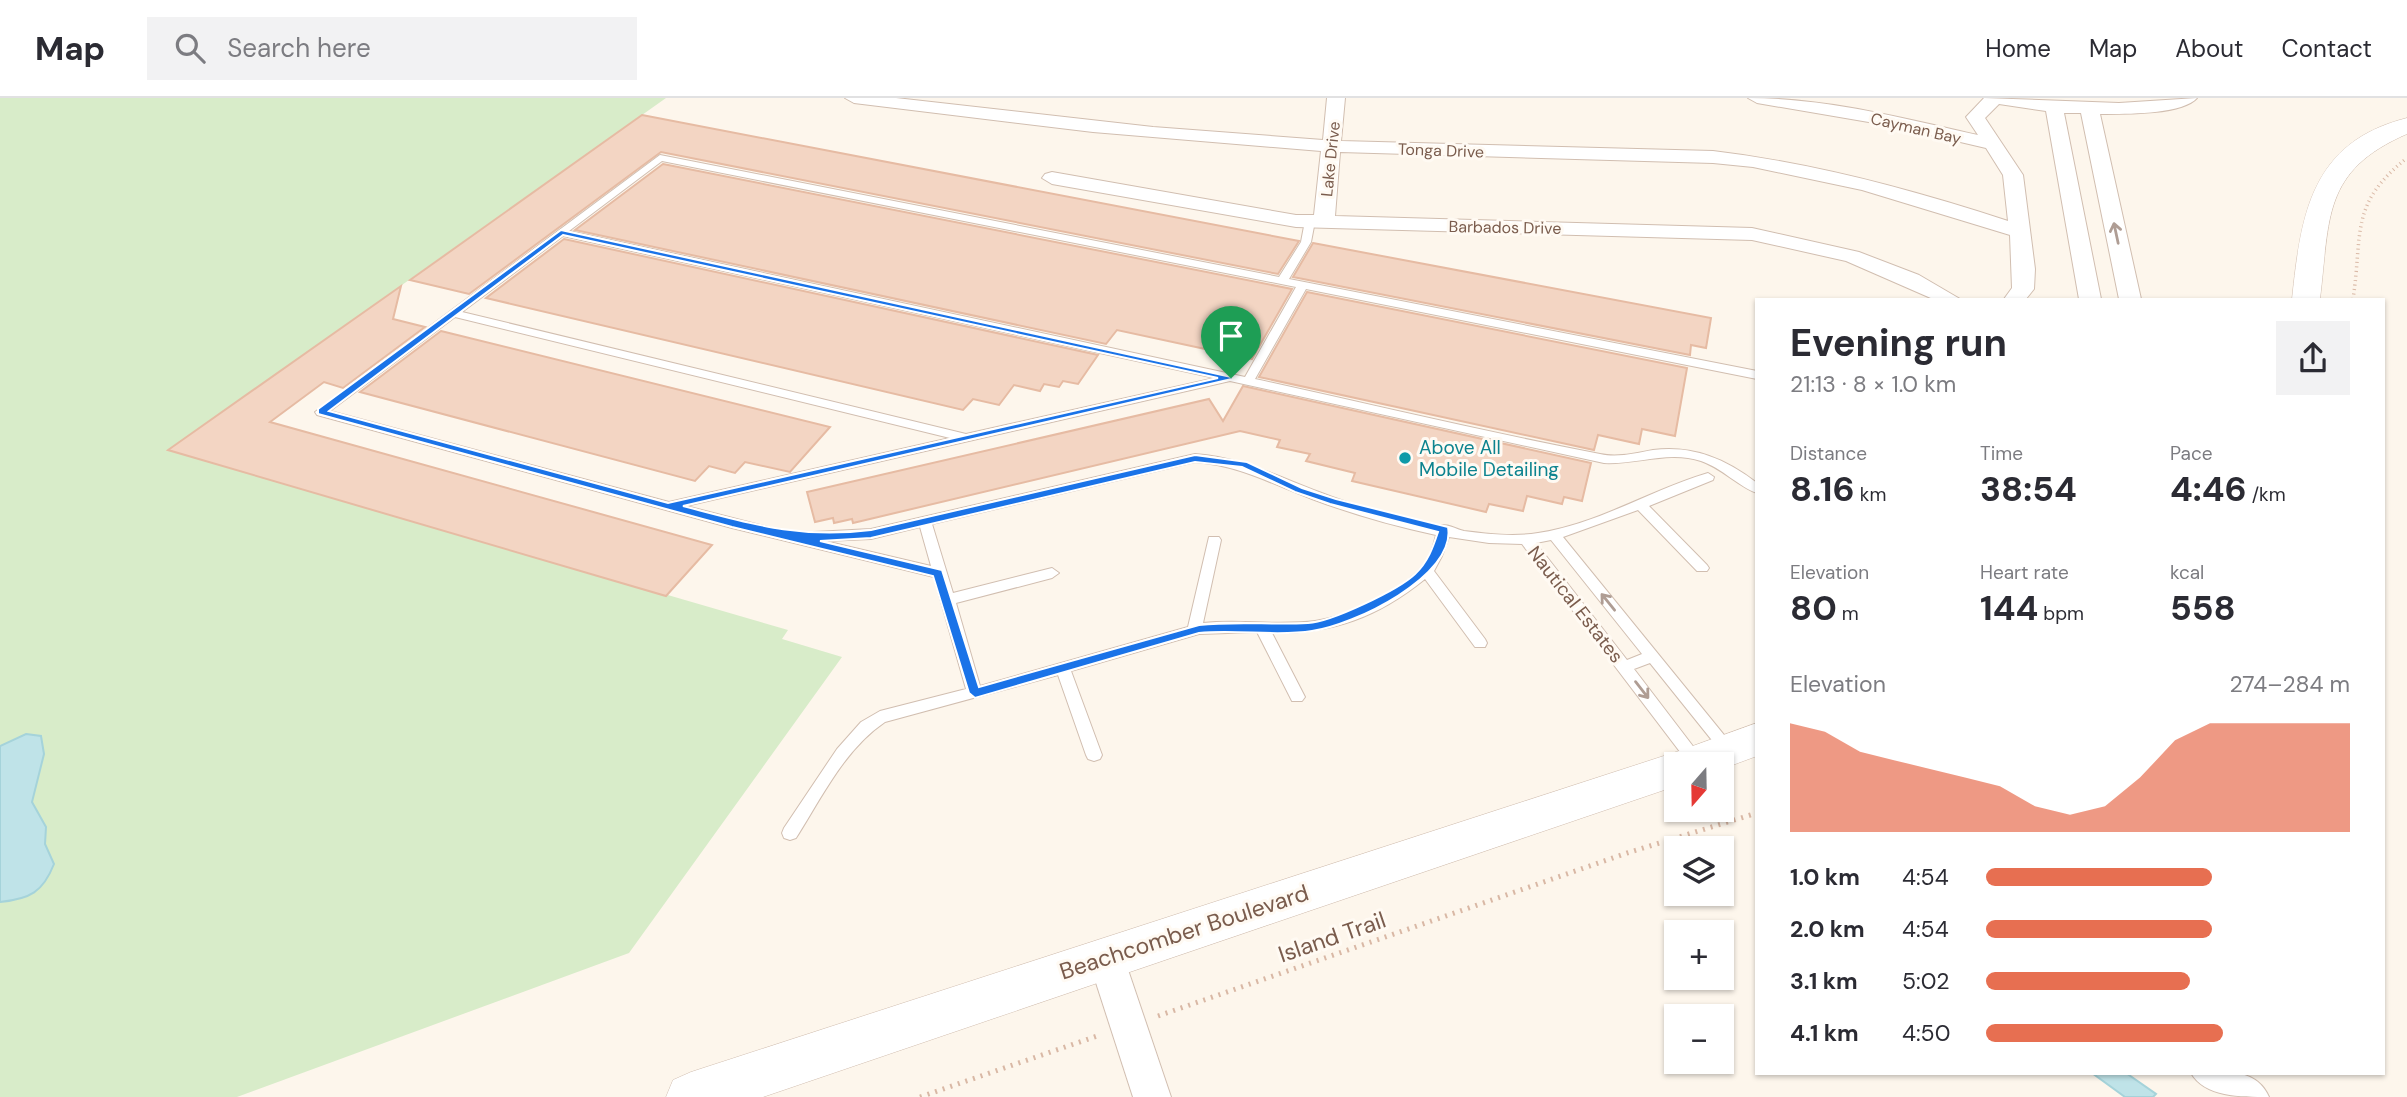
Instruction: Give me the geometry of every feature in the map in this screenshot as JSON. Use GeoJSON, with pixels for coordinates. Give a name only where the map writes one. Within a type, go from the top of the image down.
{"type":"FeatureCollection","features":[{"type":"Feature","properties":{"kind":"street","name":"Tonga Drive"},"geometry":{"type":"LineString","coordinates":[[854,98],[1017,120],[1331,146],[1713,157],[1762,162],[1905,193],[2020,232]]}},
{"type":"Feature","properties":{"kind":"street","name":"Lake Drive"},"geometry":{"type":"LineString","coordinates":[[1317,221],[1331,146],[1336,98]]}},
{"type":"Feature","properties":{"kind":"street","name":"Cayman Bay"},"geometry":{"type":"LineString","coordinates":[[1757,98],[1892,121],[1992,144]]}},
{"type":"Feature","properties":{"kind":"street"},"geometry":{"type":"LineString","coordinates":[[2016,298],[2023,289],[2013,175],[1975,117],[1994,98],[2054,106],[2125,107],[2176,103],[2188,98]]}},
{"type":"Feature","properties":{"kind":"street"},"geometry":{"type":"LineString","coordinates":[[2054,106],[2090,298]]}},
{"type":"Feature","properties":{"kind":"street"},"geometry":{"type":"LineString","coordinates":[[2089,107],[2130,298]]}},
{"type":"Feature","properties":{"kind":"street"},"geometry":{"type":"LineString","coordinates":[[2306,298],[2317,210],[2328,182],[2356,152],[2407,125]]}},
{"type":"Feature","properties":{"kind":"street","name":"Barbados Drive"},"geometry":{"type":"LineString","coordinates":[[1052,178],[1281,219],[1752,234],[1852,256],[1911,279],[1947,298]]}},
{"type":"Feature","properties":{"kind":"street","name":"Beachcomber Boulevard"},"geometry":{"type":"LineString","coordinates":[[691,1097],[1664,772]]}},
{"type":"Feature","properties":{"kind":"street"},"geometry":{"type":"LineString","coordinates":[[1106,958],[1152,1097]]}},
{"type":"Feature","properties":{"kind":"street"},"geometry":{"type":"LineString","coordinates":[[2213,1075],[2250,1097]]}},
{"type":"Feature","properties":{"kind":"lane"},"geometry":{"type":"LineString","coordinates":[[453,313],[660,158],[1755,375]]}},
{"type":"Feature","properties":{"kind":"lane"},"geometry":{"type":"LineString","coordinates":[[1282,281],[1317,221]]}},
{"type":"Feature","properties":{"kind":"lane"},"geometry":{"type":"LineString","coordinates":[[561,232],[1604,460],[1662,453],[1689,454],[1726,466],[1755,488]]}},
{"type":"Feature","properties":{"kind":"lane"},"geometry":{"type":"LineString","coordinates":[[1248,382],[1303,285]]}},
{"type":"Feature","properties":{"kind":"lane"},"geometry":{"type":"LineString","coordinates":[[453,313],[965,438]]}},
{"type":"Feature","properties":{"kind":"lane","name":"Nautical Estates"},"geometry":{"type":"LineString","coordinates":[[453,313],[321,412],[732,523],[938,573]]}},
{"type":"Feature","properties":{"kind":"lane"},"geometry":{"type":"LineString","coordinates":[[668,506],[1231,378]]}},
{"type":"Feature","properties":{"kind":"lane","name":"Nautical Estates"},"geometry":{"type":"LineString","coordinates":[[784,536],[849,537],[925,522],[1188,459],[1209,458],[1244,464],[1298,490],[1334,502],[1492,539],[1526,539],[1624,667],[1704,752]]}},
{"type":"Feature","properties":{"kind":"lane"},"geometry":{"type":"LineString","coordinates":[[1526,539],[1554,534],[1708,477]]}},
{"type":"Feature","properties":{"kind":"lane"},"geometry":{"type":"LineString","coordinates":[[1638,503],[1702,568]]}},
{"type":"Feature","properties":{"kind":"lane"},"geometry":{"type":"LineString","coordinates":[[925,522],[975,693]]}},
{"type":"Feature","properties":{"kind":"lane"},"geometry":{"type":"LineString","coordinates":[[790,833],[854,739],[880,717],[975,693],[1194,630],[1222,626],[1309,628],[1336,623],[1406,587],[1426,570],[1436,555],[1444,529]]}},
{"type":"Feature","properties":{"kind":"lane","name":"Nautical Estates"},"geometry":{"type":"LineString","coordinates":[[1554,534],[1653,656],[1706,752]]}},
{"type":"Feature","properties":{"kind":"lane"},"geometry":{"type":"LineString","coordinates":[[1194,630],[1214,540]]}},
{"type":"Feature","properties":{"kind":"lane"},"geometry":{"type":"LineString","coordinates":[[1426,570],[1480,643]]}},
{"type":"Feature","properties":{"kind":"lane"},"geometry":{"type":"LineString","coordinates":[[946,600],[1052,573]]}},
{"type":"Feature","properties":{"kind":"lane"},"geometry":{"type":"LineString","coordinates":[[1261,626],[1297,697]]}},
{"type":"Feature","properties":{"kind":"lane"},"geometry":{"type":"LineString","coordinates":[[1624,667],[1653,656]]}},
{"type":"Feature","properties":{"kind":"lane"},"geometry":{"type":"LineString","coordinates":[[1063,668],[1094,755]]}},
{"type":"Feature","properties":{"kind":"path"},"geometry":{"type":"LineString","coordinates":[[2353,298],[2360,221],[2369,191],[2407,158]]}},
{"type":"Feature","properties":{"kind":"path","name":"Island Trail"},"geometry":{"type":"LineString","coordinates":[[920,1097],[1627,853],[1755,814]]}},
{"type":"Feature","properties":{"kind":"green space"},"geometry":{"type":"Polygon","coordinates":[[[0,98],[666,98],[169,450],[788,630],[782,639],[842,657],[629,953],[237,1097],[0,1097],[0,98]]]}},
{"type":"Feature","properties":{"kind":"water"},"geometry":{"type":"Polygon","coordinates":[[[26,734],[41,736],[44,754],[32,802],[46,827],[45,844],[54,864],[40,888],[20,899],[0,902],[0,746],[26,734]]]}},
{"type":"Feature","properties":{"kind":"water"},"geometry":{"type":"Polygon","coordinates":[[[2095,1075],[2129,1075],[2156,1094],[2153,1097],[2125,1097],[2095,1075]]]}},
{"type":"Feature","properties":{"kind":"building"},"geometry":{"type":"Polygon","coordinates":[[[642,115],[1299,241],[1278,274],[661,152],[469,294],[410,280],[642,115]]]}},
{"type":"Feature","properties":{"kind":"building"},"geometry":{"type":"Polygon","coordinates":[[[663,164],[1292,289],[1252,359],[1117,330],[1106,344],[575,230],[663,164]]]}},
{"type":"Feature","properties":{"kind":"building"},"geometry":{"type":"Polygon","coordinates":[[[564,239],[1098,355],[1078,384],[1063,381],[1059,387],[1044,384],[1040,391],[1014,385],[999,405],[973,399],[963,410],[486,298],[564,239]]]}},
{"type":"Feature","properties":{"kind":"building"},"geometry":{"type":"Polygon","coordinates":[[[1313,243],[1711,318],[1706,348],[1691,345],[1690,355],[1293,277],[1313,243]]]}},
{"type":"Feature","properties":{"kind":"building"},"geometry":{"type":"Polygon","coordinates":[[[401,286],[393,319],[425,327],[343,388],[324,382],[270,422],[712,545],[666,596],[168,450],[401,286]]]}},
{"type":"Feature","properties":{"kind":"building"},"geometry":{"type":"Polygon","coordinates":[[[1307,292],[1687,368],[1675,436],[1642,429],[1639,444],[1598,435],[1594,450],[1259,377],[1307,292]]]}},
{"type":"Feature","properties":{"kind":"building"},"geometry":{"type":"Polygon","coordinates":[[[441,331],[830,427],[790,472],[745,462],[735,473],[709,466],[695,481],[360,392],[441,331]]]}},
{"type":"Feature","properties":{"kind":"building"},"geometry":{"type":"Polygon","coordinates":[[[1243,386],[1591,463],[1582,501],[1564,497],[1562,504],[1527,496],[1523,511],[1489,504],[1486,512],[1352,481],[1355,473],[1306,461],[1310,454],[1277,447],[1280,440],[1240,431],[853,523],[852,519],[834,523],[833,518],[815,522],[807,492],[1209,399],[1223,421],[1243,386]]]}},
{"type":"Feature","properties":{"kind":"place","name":"Above All Mobile Detailing"},"geometry":{"type":"Point","coordinates":[1405,458]}},
{"type":"Feature","properties":{"kind":"route"},"geometry":{"type":"LineString","coordinates":[[1231,378],[561,232],[321,412],[668,506],[732,523],[784,536],[839,538],[871,534],[1195,458],[1244,464],[1298,490],[1334,502],[1444,529],[1436,555],[1419,577],[1399,591],[1336,623],[1309,628],[1233,625],[1199,629],[975,693],[938,573],[864,556],[732,523],[668,506],[1231,378]]}}]}
